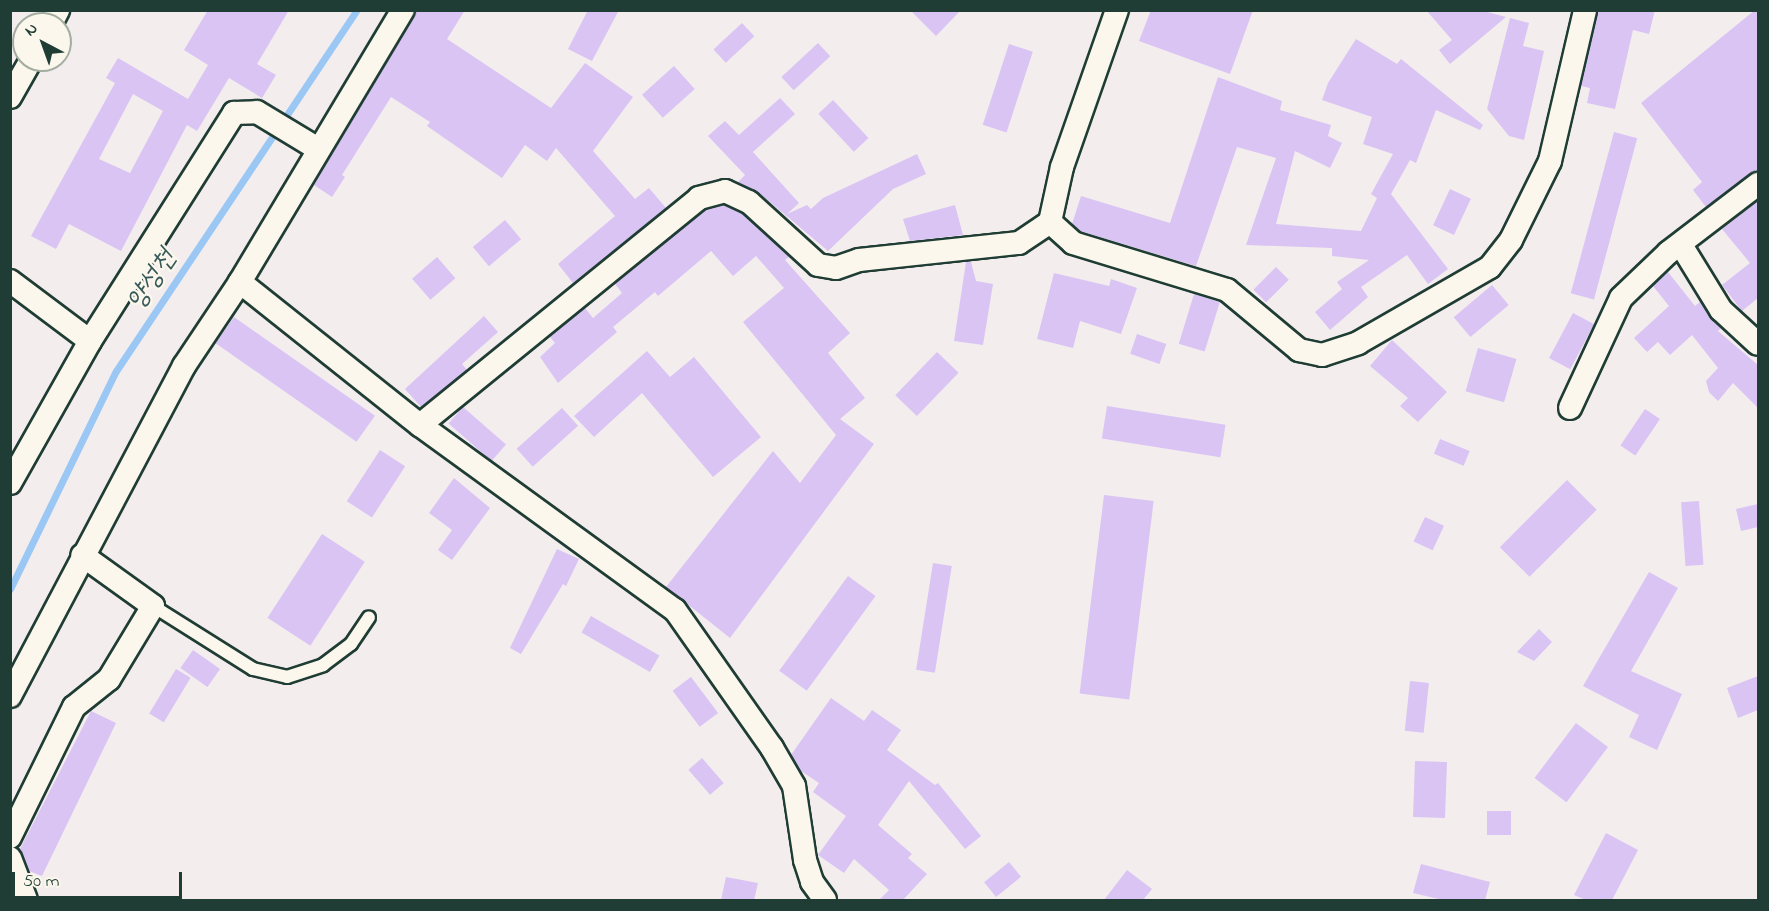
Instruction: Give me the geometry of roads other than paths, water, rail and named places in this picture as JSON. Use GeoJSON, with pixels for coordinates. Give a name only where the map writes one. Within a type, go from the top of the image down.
{"type":"FeatureCollection","features":[{"type":"Feature","properties":{"kind":"street"},"geometry":{"type":"LineString","coordinates":[[10,696],[82,555],[184,366],[240,282],[310,143],[403,10]]}},
{"type":"Feature","properties":{"kind":"street"},"geometry":{"type":"LineString","coordinates":[[420,425],[478,373],[699,198],[725,191],[749,202],[818,265],[836,268],[859,260],[1019,243],[1050,222],[1062,167],[1117,10]]}},
{"type":"Feature","properties":{"kind":"street"},"geometry":{"type":"LineString","coordinates":[[1050,222],[1073,243],[1227,290],[1299,350],[1322,355],[1358,343],[1490,267],[1511,240],[1550,161],[1585,10]]}},
{"type":"Feature","properties":{"kind":"street"},"geometry":{"type":"LineString","coordinates":[[10,98],[24,72]]}},
{"type":"Feature","properties":{"kind":"street"},"geometry":{"type":"LineString","coordinates":[[10,483],[90,341],[234,113],[257,112],[310,143]]}},
{"type":"Feature","properties":{"kind":"street"},"geometry":{"type":"LineString","coordinates":[[1570,408],[1621,298],[1681,245],[1758,184]]}},
{"type":"Feature","properties":{"kind":"street"},"geometry":{"type":"LineString","coordinates":[[1681,245],[1721,310],[1758,344]]}},
{"type":"Feature","properties":{"kind":"street"},"geometry":{"type":"LineString","coordinates":[[10,281],[90,341]]}},
{"type":"Feature","properties":{"kind":"street"},"geometry":{"type":"LineString","coordinates":[[240,282],[420,425],[675,610],[772,748],[794,786],[805,860],[819,898]]}},
{"type":"Feature","properties":{"kind":"street"},"geometry":{"type":"LineString","coordinates":[[12,826],[74,707],[109,678],[153,606],[82,555]]}},
{"type":"Feature","properties":{"kind":"street"},"geometry":{"type":"LineString","coordinates":[[10,858],[26,900]]}},
{"type":"Feature","properties":{"kind":"lane"},"geometry":{"type":"LineString","coordinates":[[153,606],[254,669],[287,677],[323,665],[351,644],[369,617]]}},
{"type":"Feature","properties":{"kind":"waterway","name":"양성천"},"geometry":{"type":"LineString","coordinates":[[10,589],[116,371],[357,10]]}}]}
